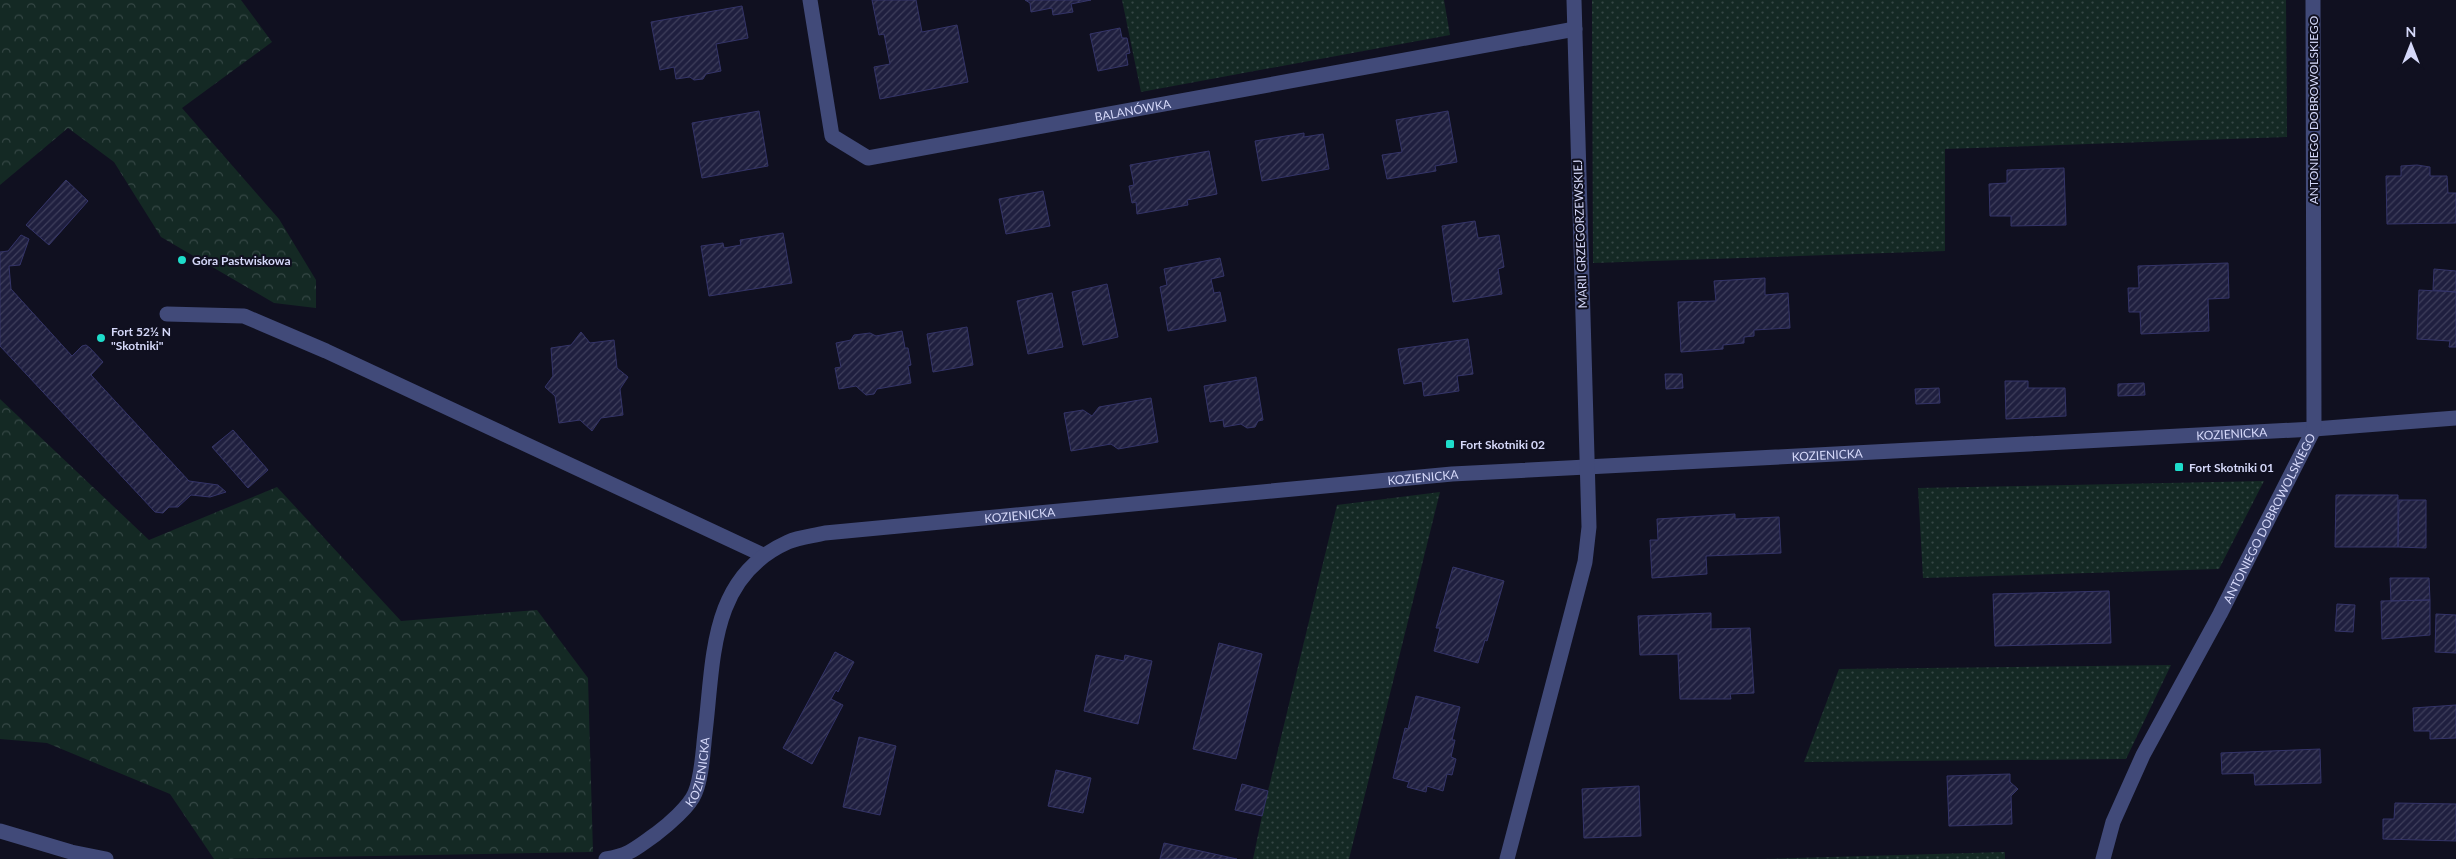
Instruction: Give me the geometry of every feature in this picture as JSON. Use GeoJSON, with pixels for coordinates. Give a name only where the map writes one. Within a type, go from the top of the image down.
{"type":"FeatureCollection","features":[{"type":"Feature","properties":{"kind":"street","name":"BALANÓWKA"},"geometry":{"type":"LineString","coordinates":[[810,0],[832,136],[868,158],[1574,29]]}},
{"type":"Feature","properties":{"kind":"street","name":"MARII GRZEGORZEWSKIEJ"},"geometry":{"type":"LineString","coordinates":[[1507,859],[1585,562],[1589,527],[1574,0]]}},
{"type":"Feature","properties":{"kind":"street","name":"ANTONIEGO DOBROWOLSKIEGO"},"geometry":{"type":"LineString","coordinates":[[2103,859],[2113,822],[2143,755],[2220,614],[2314,429],[2313,0]]}},
{"type":"Feature","properties":{"kind":"street"},"geometry":{"type":"LineString","coordinates":[[167,314],[244,316],[326,351],[763,555]]}},
{"type":"Feature","properties":{"kind":"street","name":"KOZIENICKA"},"geometry":{"type":"LineString","coordinates":[[606,859],[625,856],[670,824],[695,794],[720,621],[728,598],[743,573],[763,555],[790,541],[825,533],[1452,474],[2314,429],[2456,418]]}},
{"type":"Feature","properties":{"kind":"street"},"geometry":{"type":"LineString","coordinates":[[0,831],[71,852],[106,859]]}},
{"type":"Feature","properties":{"kind":"green space"},"geometry":{"type":"Polygon","coordinates":[[[0,0],[241,0],[272,42],[182,108],[279,219],[316,280],[316,308],[274,303],[161,237],[114,162],[68,128],[0,185],[0,0]]]}},
{"type":"Feature","properties":{"kind":"green space"},"geometry":{"type":"Polygon","coordinates":[[[1122,0],[1444,0],[1450,35],[1141,92],[1122,0]]]}},
{"type":"Feature","properties":{"kind":"green space"},"geometry":{"type":"Polygon","coordinates":[[[1592,0],[2286,0],[2287,137],[1945,149],[1945,251],[1593,263],[1592,0]]]}},
{"type":"Feature","properties":{"kind":"green space"},"geometry":{"type":"Polygon","coordinates":[[[0,399],[149,540],[277,487],[401,621],[537,610],[588,678],[593,852],[214,859],[170,794],[47,743],[0,739],[0,399]]]}},
{"type":"Feature","properties":{"kind":"green space"},"geometry":{"type":"Polygon","coordinates":[[[2264,481],[2219,569],[1923,578],[1918,488],[2264,481]]]}},
{"type":"Feature","properties":{"kind":"green space"},"geometry":{"type":"Polygon","coordinates":[[[1440,492],[1349,859],[1253,859],[1337,505],[1440,492]]]}},
{"type":"Feature","properties":{"kind":"green space"},"geometry":{"type":"Polygon","coordinates":[[[2171,665],[2126,759],[1804,762],[1839,669],[2171,665]]]}},
{"type":"Feature","properties":{"kind":"green space"},"geometry":{"type":"Polygon","coordinates":[[[2005,852],[2005,859],[1761,859],[2005,852]]]}},
{"type":"Feature","properties":{"kind":"building"},"geometry":{"type":"Polygon","coordinates":[[[872,0],[916,0],[922,32],[957,25],[968,82],[880,99],[874,67],[890,64],[884,34],[879,35],[872,0]]]}},
{"type":"Feature","properties":{"kind":"building"},"geometry":{"type":"Polygon","coordinates":[[[1025,0],[1091,0],[1071,4],[1073,12],[1053,15],[1052,8],[1031,12],[1030,3],[1025,0]]]}},
{"type":"Feature","properties":{"kind":"building"},"geometry":{"type":"Polygon","coordinates":[[[742,6],[748,38],[716,44],[721,71],[706,74],[703,79],[694,80],[690,77],[676,79],[674,67],[660,70],[651,22],[742,6]]]}},
{"type":"Feature","properties":{"kind":"building"},"geometry":{"type":"Polygon","coordinates":[[[1120,28],[1122,38],[1127,38],[1130,53],[1126,54],[1128,65],[1098,71],[1090,34],[1120,28]]]}},
{"type":"Feature","properties":{"kind":"building"},"geometry":{"type":"Polygon","coordinates":[[[759,111],[768,166],[702,178],[692,123],[759,111]]]}},
{"type":"Feature","properties":{"kind":"building"},"geometry":{"type":"Polygon","coordinates":[[[1448,111],[1457,162],[1435,166],[1436,171],[1387,179],[1382,155],[1402,152],[1396,120],[1448,111]]]}},
{"type":"Feature","properties":{"kind":"building"},"geometry":{"type":"Polygon","coordinates":[[[1304,133],[1304,137],[1323,134],[1329,169],[1262,181],[1255,141],[1304,133]]]}},
{"type":"Feature","properties":{"kind":"building"},"geometry":{"type":"Polygon","coordinates":[[[1209,151],[1217,194],[1187,200],[1188,205],[1137,214],[1136,202],[1132,203],[1129,186],[1134,185],[1130,165],[1209,151]]]}},
{"type":"Feature","properties":{"kind":"building"},"geometry":{"type":"Polygon","coordinates":[[[2417,165],[2430,167],[2430,176],[2447,176],[2448,193],[2456,193],[2456,223],[2387,224],[2386,176],[2401,176],[2401,166],[2417,165]]]}},
{"type":"Feature","properties":{"kind":"building"},"geometry":{"type":"Polygon","coordinates":[[[2064,168],[2066,225],[2011,226],[2011,216],[1990,216],[1989,184],[2007,183],[2007,170],[2064,168]]]}},
{"type":"Feature","properties":{"kind":"building"},"geometry":{"type":"Polygon","coordinates":[[[66,180],[88,201],[49,245],[26,225],[66,180]]]}},
{"type":"Feature","properties":{"kind":"building"},"geometry":{"type":"Polygon","coordinates":[[[1043,191],[1050,226],[1006,234],[999,199],[1043,191]]]}},
{"type":"Feature","properties":{"kind":"building"},"geometry":{"type":"Polygon","coordinates":[[[1475,221],[1478,238],[1499,235],[1504,267],[1498,269],[1502,294],[1453,302],[1442,226],[1475,221]]]}},
{"type":"Feature","properties":{"kind":"building"},"geometry":{"type":"Polygon","coordinates":[[[783,233],[792,283],[709,296],[701,246],[723,243],[724,248],[741,245],[740,240],[783,233]]]}},
{"type":"Feature","properties":{"kind":"building"},"geometry":{"type":"Polygon","coordinates":[[[21,235],[29,239],[20,265],[9,266],[11,289],[72,356],[82,346],[86,345],[103,362],[91,375],[189,481],[218,485],[226,492],[210,497],[191,495],[178,507],[169,507],[163,513],[155,512],[0,346],[0,252],[8,251],[21,235]]]}},
{"type":"Feature","properties":{"kind":"building"},"geometry":{"type":"Polygon","coordinates":[[[1220,258],[1224,276],[1211,279],[1214,293],[1220,292],[1226,321],[1168,331],[1160,287],[1167,285],[1164,269],[1220,258]]]}},
{"type":"Feature","properties":{"kind":"building"},"geometry":{"type":"Polygon","coordinates":[[[2228,263],[2229,298],[2208,299],[2209,331],[2141,334],[2140,312],[2129,312],[2128,288],[2139,288],[2138,266],[2228,263]]]}},
{"type":"Feature","properties":{"kind":"building"},"geometry":{"type":"Polygon","coordinates":[[[2434,269],[2456,271],[2456,292],[2433,290],[2434,269]]]}},
{"type":"Feature","properties":{"kind":"building"},"geometry":{"type":"Polygon","coordinates":[[[1765,278],[1765,295],[1788,293],[1790,328],[1754,330],[1754,336],[1744,337],[1744,343],[1723,345],[1723,349],[1681,352],[1678,302],[1716,301],[1714,281],[1765,278]]]}},
{"type":"Feature","properties":{"kind":"building"},"geometry":{"type":"Polygon","coordinates":[[[1107,284],[1118,337],[1083,345],[1072,292],[1107,284]]]}},
{"type":"Feature","properties":{"kind":"building"},"geometry":{"type":"Polygon","coordinates":[[[2419,290],[2456,292],[2456,347],[2449,347],[2450,341],[2417,339],[2419,290]]]}},
{"type":"Feature","properties":{"kind":"building"},"geometry":{"type":"Polygon","coordinates":[[[1052,293],[1063,347],[1028,354],[1017,301],[1052,293]]]}},
{"type":"Feature","properties":{"kind":"building"},"geometry":{"type":"Polygon","coordinates":[[[967,327],[973,365],[933,372],[927,334],[967,327]]]}},
{"type":"Feature","properties":{"kind":"building"},"geometry":{"type":"Polygon","coordinates":[[[902,331],[911,365],[908,366],[911,383],[877,389],[874,394],[866,395],[856,386],[839,389],[835,368],[841,367],[836,343],[851,340],[854,335],[870,333],[876,336],[902,331]]]}},
{"type":"Feature","properties":{"kind":"building"},"geometry":{"type":"Polygon","coordinates":[[[581,332],[590,343],[614,340],[617,368],[628,377],[620,389],[623,415],[601,418],[592,431],[580,420],[559,423],[555,396],[545,387],[553,376],[551,348],[571,345],[581,332]]]}},
{"type":"Feature","properties":{"kind":"building"},"geometry":{"type":"Polygon","coordinates":[[[1468,339],[1473,374],[1457,376],[1459,391],[1424,396],[1422,381],[1404,384],[1398,349],[1468,339]]]}},
{"type":"Feature","properties":{"kind":"building"},"geometry":{"type":"Polygon","coordinates":[[[1665,374],[1682,374],[1683,388],[1666,389],[1665,374]]]}},
{"type":"Feature","properties":{"kind":"building"},"geometry":{"type":"Polygon","coordinates":[[[1256,377],[1263,420],[1258,421],[1255,427],[1247,428],[1241,424],[1224,427],[1223,420],[1210,422],[1204,386],[1256,377]]]}},
{"type":"Feature","properties":{"kind":"building"},"geometry":{"type":"Polygon","coordinates":[[[2005,381],[2028,381],[2028,388],[2065,388],[2066,416],[2006,419],[2005,381]]]}},
{"type":"Feature","properties":{"kind":"building"},"geometry":{"type":"Polygon","coordinates":[[[2144,383],[2145,395],[2118,396],[2118,384],[2144,383]]]}},
{"type":"Feature","properties":{"kind":"building"},"geometry":{"type":"Polygon","coordinates":[[[1939,388],[1940,403],[1916,404],[1915,389],[1939,388]]]}},
{"type":"Feature","properties":{"kind":"building"},"geometry":{"type":"Polygon","coordinates":[[[1151,398],[1158,442],[1118,449],[1111,444],[1071,451],[1064,413],[1083,410],[1092,416],[1099,407],[1151,398]]]}},
{"type":"Feature","properties":{"kind":"building"},"geometry":{"type":"Polygon","coordinates":[[[233,430],[268,470],[248,488],[212,447],[233,430]]]}},
{"type":"Feature","properties":{"kind":"building"},"geometry":{"type":"Polygon","coordinates":[[[2336,495],[2398,495],[2398,547],[2335,547],[2336,495]]]}},
{"type":"Feature","properties":{"kind":"building"},"geometry":{"type":"Polygon","coordinates":[[[2399,500],[2426,500],[2426,548],[2398,547],[2399,500]]]}},
{"type":"Feature","properties":{"kind":"building"},"geometry":{"type":"Polygon","coordinates":[[[1735,514],[1735,519],[1779,517],[1781,553],[1706,556],[1707,574],[1652,578],[1650,540],[1658,540],[1657,519],[1735,514]]]}},
{"type":"Feature","properties":{"kind":"building"},"geometry":{"type":"Polygon","coordinates":[[[1453,567],[1504,581],[1487,641],[1485,640],[1478,663],[1434,651],[1440,628],[1436,628],[1453,567]]]}},
{"type":"Feature","properties":{"kind":"building"},"geometry":{"type":"Polygon","coordinates":[[[2390,578],[2429,578],[2430,600],[2391,601],[2390,578]]]}},
{"type":"Feature","properties":{"kind":"building"},"geometry":{"type":"Polygon","coordinates":[[[2109,591],[2111,643],[1995,646],[1993,594],[2109,591]]]}},
{"type":"Feature","properties":{"kind":"building"},"geometry":{"type":"Polygon","coordinates":[[[2430,600],[2430,635],[2382,639],[2381,601],[2430,600]]]}},
{"type":"Feature","properties":{"kind":"building"},"geometry":{"type":"Polygon","coordinates":[[[2337,604],[2355,605],[2353,632],[2335,631],[2337,604]]]}},
{"type":"Feature","properties":{"kind":"building"},"geometry":{"type":"Polygon","coordinates":[[[1711,613],[1711,629],[1750,628],[1754,693],[1730,694],[1731,699],[1680,699],[1678,654],[1640,655],[1638,616],[1711,613]]]}},
{"type":"Feature","properties":{"kind":"building"},"geometry":{"type":"Polygon","coordinates":[[[2436,614],[2456,615],[2456,653],[2435,652],[2436,614]]]}},
{"type":"Feature","properties":{"kind":"building"},"geometry":{"type":"Polygon","coordinates":[[[1219,643],[1262,654],[1236,759],[1193,749],[1219,643]]]}},
{"type":"Feature","properties":{"kind":"building"},"geometry":{"type":"Polygon","coordinates":[[[835,652],[854,662],[838,692],[836,690],[831,699],[843,705],[812,764],[783,748],[835,652]]]}},
{"type":"Feature","properties":{"kind":"building"},"geometry":{"type":"Polygon","coordinates":[[[1096,655],[1124,661],[1125,655],[1152,661],[1138,724],[1084,711],[1096,655]]]}},
{"type":"Feature","properties":{"kind":"building"},"geometry":{"type":"Polygon","coordinates":[[[1416,696],[1460,707],[1452,740],[1455,740],[1451,757],[1456,759],[1452,775],[1447,774],[1443,791],[1427,786],[1426,792],[1407,787],[1409,782],[1393,778],[1405,728],[1408,729],[1416,696]]]}},
{"type":"Feature","properties":{"kind":"building"},"geometry":{"type":"Polygon","coordinates":[[[2456,705],[2456,738],[2430,739],[2430,731],[2414,731],[2413,708],[2456,705]]]}},
{"type":"Feature","properties":{"kind":"building"},"geometry":{"type":"Polygon","coordinates":[[[859,737],[896,746],[880,815],[843,807],[859,737]]]}},
{"type":"Feature","properties":{"kind":"building"},"geometry":{"type":"Polygon","coordinates":[[[2320,749],[2321,783],[2255,785],[2254,773],[2222,774],[2221,753],[2320,749]]]}},
{"type":"Feature","properties":{"kind":"building"},"geometry":{"type":"Polygon","coordinates":[[[1056,770],[1091,778],[1083,813],[1048,806],[1056,770]]]}},
{"type":"Feature","properties":{"kind":"building"},"geometry":{"type":"Polygon","coordinates":[[[2010,774],[2010,782],[2018,789],[2011,796],[2012,824],[1949,826],[1947,776],[2010,774]]]}},
{"type":"Feature","properties":{"kind":"building"},"geometry":{"type":"Polygon","coordinates":[[[1242,784],[1268,791],[1262,816],[1235,810],[1242,784]]]}},
{"type":"Feature","properties":{"kind":"building"},"geometry":{"type":"Polygon","coordinates":[[[1639,786],[1641,836],[1584,838],[1582,789],[1639,786]]]}},
{"type":"Feature","properties":{"kind":"building"},"geometry":{"type":"Polygon","coordinates":[[[2395,803],[2456,804],[2456,841],[2383,839],[2383,819],[2394,819],[2395,803]]]}},
{"type":"Feature","properties":{"kind":"building"},"geometry":{"type":"Polygon","coordinates":[[[1164,843],[1237,859],[1160,859],[1164,843]]]}},
{"type":"Feature","properties":{"kind":"place","name":"Góra Pastwiskowa"},"geometry":{"type":"Point","coordinates":[182,260]}},
{"type":"Feature","properties":{"kind":"place","name":"Fort 52½ N \"Skotniki\""},"geometry":{"type":"Point","coordinates":[101,338]}},
{"type":"Feature","properties":{"kind":"place","name":"Fort Skotniki 02"},"geometry":{"type":"Point","coordinates":[1450,444]}},
{"type":"Feature","properties":{"kind":"place","name":"Fort Skotniki 01"},"geometry":{"type":"Point","coordinates":[2179,467]}}]}
